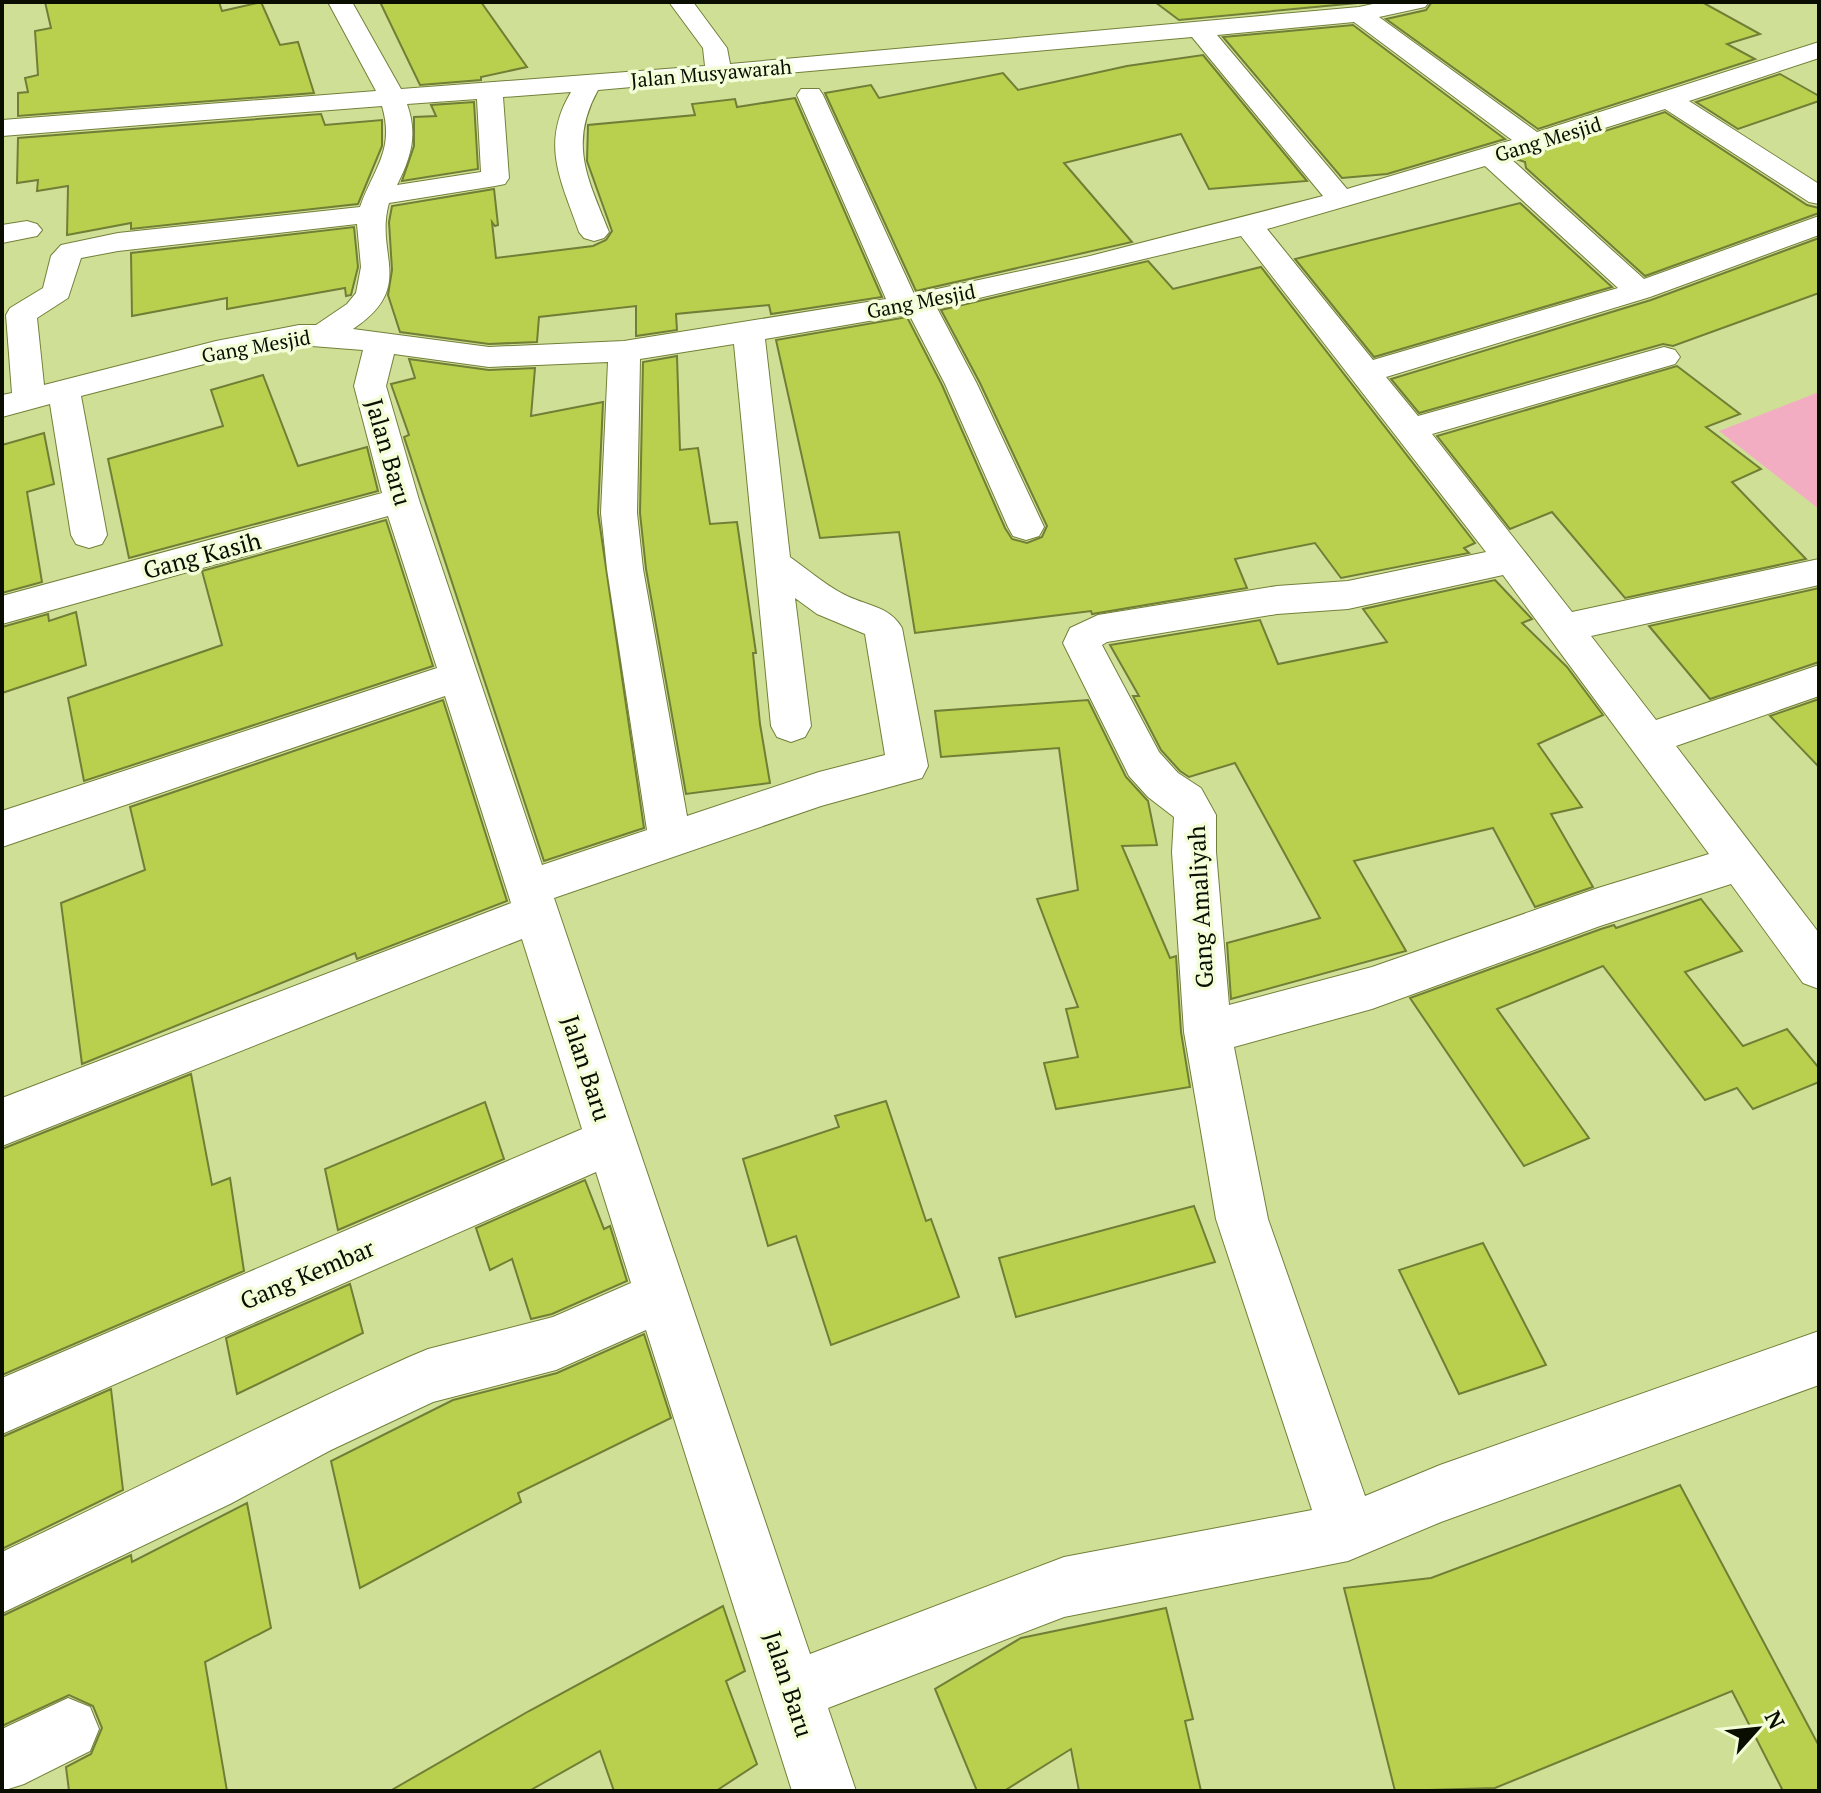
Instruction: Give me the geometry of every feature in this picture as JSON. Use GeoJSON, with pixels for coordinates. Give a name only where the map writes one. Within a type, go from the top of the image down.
{"type":"FeatureCollection","features":[{"type":"Feature","properties":{"kind":"street"},"geometry":{"type":"LineString","coordinates":[[322,335],[358,310],[375,286],[376,205],[399,149],[401,134],[391,100],[369,50],[340,2]]}},
{"type":"Feature","properties":{"kind":"street"},"geometry":{"type":"LineString","coordinates":[[681,2],[715,48],[719,72]]}},
{"type":"Feature","properties":{"kind":"street","name":"Jalan Musyawarah"},"geometry":{"type":"LineString","coordinates":[[2,128],[588,84],[1359,14],[1417,2]]}},
{"type":"Feature","properties":{"kind":"street"},"geometry":{"type":"LineString","coordinates":[[1359,14],[1535,144]]}},
{"type":"Feature","properties":{"kind":"street"},"geometry":{"type":"LineString","coordinates":[[1103,16],[1122,34]]}},
{"type":"Feature","properties":{"kind":"street"},"geometry":{"type":"LineString","coordinates":[[1198,28],[1341,199]]}},
{"type":"Feature","properties":{"kind":"street","name":"Gang Mesjid"},"geometry":{"type":"LineString","coordinates":[[16,402],[258,342],[322,335],[489,357],[624,351],[912,304],[1249,226],[1535,144],[1819,50]]}},
{"type":"Feature","properties":{"kind":"street"},"geometry":{"type":"LineString","coordinates":[[588,84],[570,113],[565,141],[594,232]]}},
{"type":"Feature","properties":{"kind":"street"},"geometry":{"type":"LineString","coordinates":[[16,402],[21,315],[57,292],[66,256],[71,251],[376,205],[495,178],[490,92]]}},
{"type":"Feature","properties":{"kind":"street"},"geometry":{"type":"LineString","coordinates":[[810,95],[912,304],[961,384],[1026,527]]}},
{"type":"Feature","properties":{"kind":"street"},"geometry":{"type":"LineString","coordinates":[[1669,100],[1819,196]]}},
{"type":"Feature","properties":{"kind":"street"},"geometry":{"type":"LineString","coordinates":[[1492,157],[1639,291]]}},
{"type":"Feature","properties":{"kind":"street"},"geometry":{"type":"LineString","coordinates":[[1367,372],[1639,291],[1819,225]]}},
{"type":"Feature","properties":{"kind":"street"},"geometry":{"type":"LineString","coordinates":[[1249,226],[1367,372],[1649,739],[1819,969]]}},
{"type":"Feature","properties":{"kind":"street"},"geometry":{"type":"LineString","coordinates":[[750,332],[749,351],[791,726]]}},
{"type":"Feature","properties":{"kind":"street","name":"Jalan Baru"},"geometry":{"type":"LineString","coordinates":[[381,344],[372,369],[371,394],[401,500],[824,1791]]}},
{"type":"Feature","properties":{"kind":"street"},"geometry":{"type":"LineString","coordinates":[[624,351],[619,513],[670,840]]}},
{"type":"Feature","properties":{"kind":"street"},"geometry":{"type":"LineString","coordinates":[[1410,429],[1664,357]]}},
{"type":"Feature","properties":{"kind":"street"},"geometry":{"type":"LineString","coordinates":[[64,390],[89,535]]}},
{"type":"Feature","properties":{"kind":"street","name":"Gang Kasih"},"geometry":{"type":"LineString","coordinates":[[2,610],[401,500]]}},
{"type":"Feature","properties":{"kind":"street","name":"Gang Amaliyah"},"geometry":{"type":"LineString","coordinates":[[1348,1532],[1242,1219],[1208,1032],[1194,852],[1195,815],[1186,800],[1163,785],[1144,764],[1083,648],[1084,638],[1098,629],[1277,600],[1348,595],[1510,560]]}},
{"type":"Feature","properties":{"kind":"street"},"geometry":{"type":"LineString","coordinates":[[2,1122],[533,901],[670,840],[819,789],[907,766],[883,628],[875,621],[830,604],[772,563]]}},
{"type":"Feature","properties":{"kind":"street"},"geometry":{"type":"LineString","coordinates":[[1563,628],[1819,572]]}},
{"type":"Feature","properties":{"kind":"street"},"geometry":{"type":"LineString","coordinates":[[2,829],[459,676]]}},
{"type":"Feature","properties":{"kind":"street"},"geometry":{"type":"LineString","coordinates":[[1649,739],[1819,680]]}},
{"type":"Feature","properties":{"kind":"street"},"geometry":{"type":"LineString","coordinates":[[1208,1032],[1372,988],[1598,907],[1741,862]]}},
{"type":"Feature","properties":{"kind":"street","name":"Gang Kembar"},"geometry":{"type":"LineString","coordinates":[[2,1406],[611,1141]]}},
{"type":"Feature","properties":{"kind":"street"},"geometry":{"type":"LineString","coordinates":[[2,1583],[210,1484],[311,1430],[428,1376],[556,1343],[662,1296]]}},
{"type":"Feature","properties":{"kind":"street"},"geometry":{"type":"LineString","coordinates":[[791,1692],[1064,1587],[1348,1532],[1440,1494],[1819,1358]]}},
{"type":"Feature","properties":{"kind":"street"},"geometry":{"type":"LineString","coordinates":[[2,1762],[68,1729]]}},
{"type":"Feature","properties":{"kind":"shaded area"},"geometry":{"type":"Polygon","coordinates":[[[1819,392],[1819,509],[1719,431],[1819,392]]]}},
{"type":"Feature","properties":{"kind":"building"},"geometry":{"type":"Polygon","coordinates":[[[45,2],[219,2],[222,11],[261,2],[280,45],[298,42],[314,93],[18,116],[18,93],[28,92],[25,78],[38,75],[35,31],[51,28],[45,2]]]}},
{"type":"Feature","properties":{"kind":"building"},"geometry":{"type":"Polygon","coordinates":[[[380,2],[481,2],[527,67],[481,77],[481,80],[420,85],[380,2]]]}},
{"type":"Feature","properties":{"kind":"building"},"geometry":{"type":"Polygon","coordinates":[[[1155,2],[1368,2],[1179,20],[1155,2]]]}},
{"type":"Feature","properties":{"kind":"building"},"geometry":{"type":"Polygon","coordinates":[[[1432,2],[1702,2],[1760,34],[1727,44],[1755,59],[1538,129],[1386,19],[1426,10],[1432,2]]]}},
{"type":"Feature","properties":{"kind":"building"},"geometry":{"type":"Polygon","coordinates":[[[1353,25],[1505,139],[1387,174],[1342,178],[1223,37],[1353,25]]]}},
{"type":"Feature","properties":{"kind":"building"},"geometry":{"type":"Polygon","coordinates":[[[1203,55],[1307,181],[1209,189],[1181,134],[1064,163],[1132,242],[916,291],[825,93],[871,85],[879,98],[1003,73],[1018,90],[1127,66],[1203,55]]]}},
{"type":"Feature","properties":{"kind":"building"},"geometry":{"type":"Polygon","coordinates":[[[1780,74],[1819,96],[1819,101],[1738,129],[1696,102],[1780,74]]]}},
{"type":"Feature","properties":{"kind":"building"},"geometry":{"type":"Polygon","coordinates":[[[795,98],[882,297],[771,314],[769,305],[676,314],[677,330],[636,336],[636,306],[539,317],[537,342],[489,344],[400,332],[388,295],[392,270],[389,222],[392,206],[494,189],[498,225],[492,222],[496,258],[593,246],[606,240],[612,231],[587,161],[588,125],[695,115],[692,104],[735,99],[737,107],[795,98]]]}},
{"type":"Feature","properties":{"kind":"building"},"geometry":{"type":"Polygon","coordinates":[[[474,102],[478,169],[402,181],[414,146],[414,117],[436,116],[431,105],[474,102]]]}},
{"type":"Feature","properties":{"kind":"building"},"geometry":{"type":"Polygon","coordinates":[[[1665,112],[1807,205],[1819,208],[1819,213],[1645,276],[1526,168],[1525,162],[1516,159],[1665,112]]]}},
{"type":"Feature","properties":{"kind":"building"},"geometry":{"type":"Polygon","coordinates":[[[321,114],[325,125],[382,120],[382,146],[358,204],[131,229],[131,223],[67,235],[68,186],[37,191],[38,180],[17,183],[18,138],[321,114]]]}},
{"type":"Feature","properties":{"kind":"building"},"geometry":{"type":"Polygon","coordinates":[[[1520,203],[1612,287],[1374,357],[1295,259],[1520,203]]]}},
{"type":"Feature","properties":{"kind":"building"},"geometry":{"type":"Polygon","coordinates":[[[354,227],[358,267],[351,295],[346,296],[345,288],[227,309],[227,298],[132,316],[131,253],[354,227]]]}},
{"type":"Feature","properties":{"kind":"building"},"geometry":{"type":"Polygon","coordinates":[[[1819,238],[1819,293],[1673,346],[1663,344],[1419,413],[1391,379],[1651,300],[1819,238]]]}},
{"type":"Feature","properties":{"kind":"building"},"geometry":{"type":"Polygon","coordinates":[[[1148,261],[1173,289],[1261,267],[1475,543],[1464,548],[1469,553],[1341,578],[1315,543],[1235,559],[1247,588],[1092,614],[1091,611],[915,633],[899,532],[820,538],[776,340],[907,317],[942,385],[1005,528],[1012,539],[1027,543],[1042,537],[1047,526],[980,383],[941,310],[1148,261]]]}},
{"type":"Feature","properties":{"kind":"building"},"geometry":{"type":"Polygon","coordinates":[[[677,356],[680,450],[698,448],[710,524],[737,522],[756,653],[753,653],[760,724],[770,783],[686,794],[646,569],[640,513],[643,362],[677,356]]]}},
{"type":"Feature","properties":{"kind":"building"},"geometry":{"type":"Polygon","coordinates":[[[409,359],[489,370],[535,368],[531,416],[603,402],[598,513],[644,828],[544,861],[404,437],[409,435],[391,384],[415,378],[409,359]]]}},
{"type":"Feature","properties":{"kind":"building"},"geometry":{"type":"Polygon","coordinates":[[[1677,366],[1740,414],[1706,427],[1761,469],[1732,482],[1806,559],[1625,598],[1552,512],[1510,529],[1437,436],[1677,366]]]}},
{"type":"Feature","properties":{"kind":"building"},"geometry":{"type":"Polygon","coordinates":[[[263,375],[298,466],[367,447],[378,491],[129,558],[108,459],[223,426],[211,390],[263,375]]]}},
{"type":"Feature","properties":{"kind":"building"},"geometry":{"type":"Polygon","coordinates":[[[44,433],[54,484],[27,492],[42,582],[2,593],[2,445],[44,433]]]}},
{"type":"Feature","properties":{"kind":"building"},"geometry":{"type":"Polygon","coordinates":[[[386,520],[433,666],[84,781],[68,698],[222,645],[202,571],[386,520]]]}},
{"type":"Feature","properties":{"kind":"building"},"geometry":{"type":"Polygon","coordinates":[[[1495,580],[1532,619],[1522,623],[1567,667],[1603,715],[1538,744],[1582,807],[1551,814],[1593,887],[1535,907],[1493,828],[1354,861],[1406,951],[1231,999],[1227,943],[1320,918],[1235,763],[1189,777],[1180,771],[1161,750],[1133,696],[1139,696],[1110,645],[1260,620],[1278,664],[1387,642],[1363,609],[1495,580]]]}},
{"type":"Feature","properties":{"kind":"building"},"geometry":{"type":"Polygon","coordinates":[[[1819,588],[1819,662],[1710,699],[1649,626],[1819,588]]]}},
{"type":"Feature","properties":{"kind":"building"},"geometry":{"type":"Polygon","coordinates":[[[76,612],[86,665],[2,693],[2,627],[48,614],[49,621],[76,612]]]}},
{"type":"Feature","properties":{"kind":"building"},"geometry":{"type":"Polygon","coordinates":[[[1819,699],[1819,767],[1770,716],[1819,699]]]}},
{"type":"Feature","properties":{"kind":"building"},"geometry":{"type":"Polygon","coordinates":[[[443,700],[507,901],[357,959],[355,953],[82,1064],[61,903],[145,870],[130,807],[443,700]]]}},
{"type":"Feature","properties":{"kind":"building"},"geometry":{"type":"Polygon","coordinates":[[[1088,700],[1126,777],[1148,801],[1157,845],[1122,846],[1170,958],[1176,956],[1181,1032],[1190,1087],[1056,1109],[1044,1063],[1078,1057],[1066,1009],[1078,1007],[1037,899],[1078,890],[1059,748],[941,757],[935,711],[1088,700]]]}},
{"type":"Feature","properties":{"kind":"building"},"geometry":{"type":"Polygon","coordinates":[[[1701,899],[1742,951],[1685,972],[1743,1046],[1787,1029],[1819,1068],[1819,1082],[1753,1109],[1737,1088],[1705,1100],[1603,966],[1497,1009],[1589,1138],[1524,1166],[1410,998],[1601,929],[1614,925],[1616,928],[1701,899]]]}},
{"type":"Feature","properties":{"kind":"building"},"geometry":{"type":"Polygon","coordinates":[[[191,1074],[212,1185],[230,1178],[244,1271],[2,1375],[2,1149],[191,1074]]]}},
{"type":"Feature","properties":{"kind":"building"},"geometry":{"type":"Polygon","coordinates":[[[886,1101],[926,1221],[931,1219],[959,1297],[831,1345],[796,1236],[768,1246],[743,1159],[839,1127],[835,1116],[886,1101]]]}},
{"type":"Feature","properties":{"kind":"building"},"geometry":{"type":"Polygon","coordinates":[[[485,1102],[504,1159],[338,1230],[325,1169],[485,1102]]]}},
{"type":"Feature","properties":{"kind":"building"},"geometry":{"type":"Polygon","coordinates":[[[585,1180],[604,1229],[610,1226],[627,1281],[552,1314],[531,1319],[512,1259],[490,1270],[476,1228],[585,1180]]]}},
{"type":"Feature","properties":{"kind":"building"},"geometry":{"type":"Polygon","coordinates":[[[1194,1206],[1215,1262],[1016,1317],[999,1258],[1194,1206]]]}},
{"type":"Feature","properties":{"kind":"building"},"geometry":{"type":"Polygon","coordinates":[[[1483,1243],[1546,1365],[1459,1394],[1399,1270],[1483,1243]]]}},
{"type":"Feature","properties":{"kind":"building"},"geometry":{"type":"Polygon","coordinates":[[[350,1284],[363,1333],[237,1394],[226,1338],[350,1284]]]}},
{"type":"Feature","properties":{"kind":"building"},"geometry":{"type":"Polygon","coordinates":[[[644,1334],[671,1418],[518,1493],[521,1502],[360,1588],[331,1461],[453,1400],[557,1373],[644,1334]]]}},
{"type":"Feature","properties":{"kind":"building"},"geometry":{"type":"Polygon","coordinates":[[[111,1389],[123,1490],[2,1549],[2,1437],[111,1389]]]}},
{"type":"Feature","properties":{"kind":"building"},"geometry":{"type":"Polygon","coordinates":[[[1680,1485],[1819,1746],[1819,1791],[1783,1791],[1732,1691],[1495,1788],[1395,1791],[1344,1588],[1431,1578],[1680,1485]]]}},
{"type":"Feature","properties":{"kind":"building"},"geometry":{"type":"Polygon","coordinates":[[[247,1503],[271,1628],[205,1662],[227,1791],[69,1791],[66,1767],[91,1754],[102,1728],[93,1706],[69,1695],[2,1726],[2,1616],[131,1555],[132,1562],[247,1503]]]}},
{"type":"Feature","properties":{"kind":"building"},"geometry":{"type":"Polygon","coordinates":[[[723,1606],[745,1671],[726,1681],[757,1764],[716,1791],[614,1791],[600,1751],[529,1791],[390,1791],[529,1711],[723,1606]]]}},
{"type":"Feature","properties":{"kind":"building"},"geometry":{"type":"Polygon","coordinates":[[[1166,1608],[1193,1719],[1185,1721],[1201,1791],[1079,1791],[1071,1749],[1004,1791],[977,1791],[935,1689],[1021,1638],[1166,1608]]]}}]}
